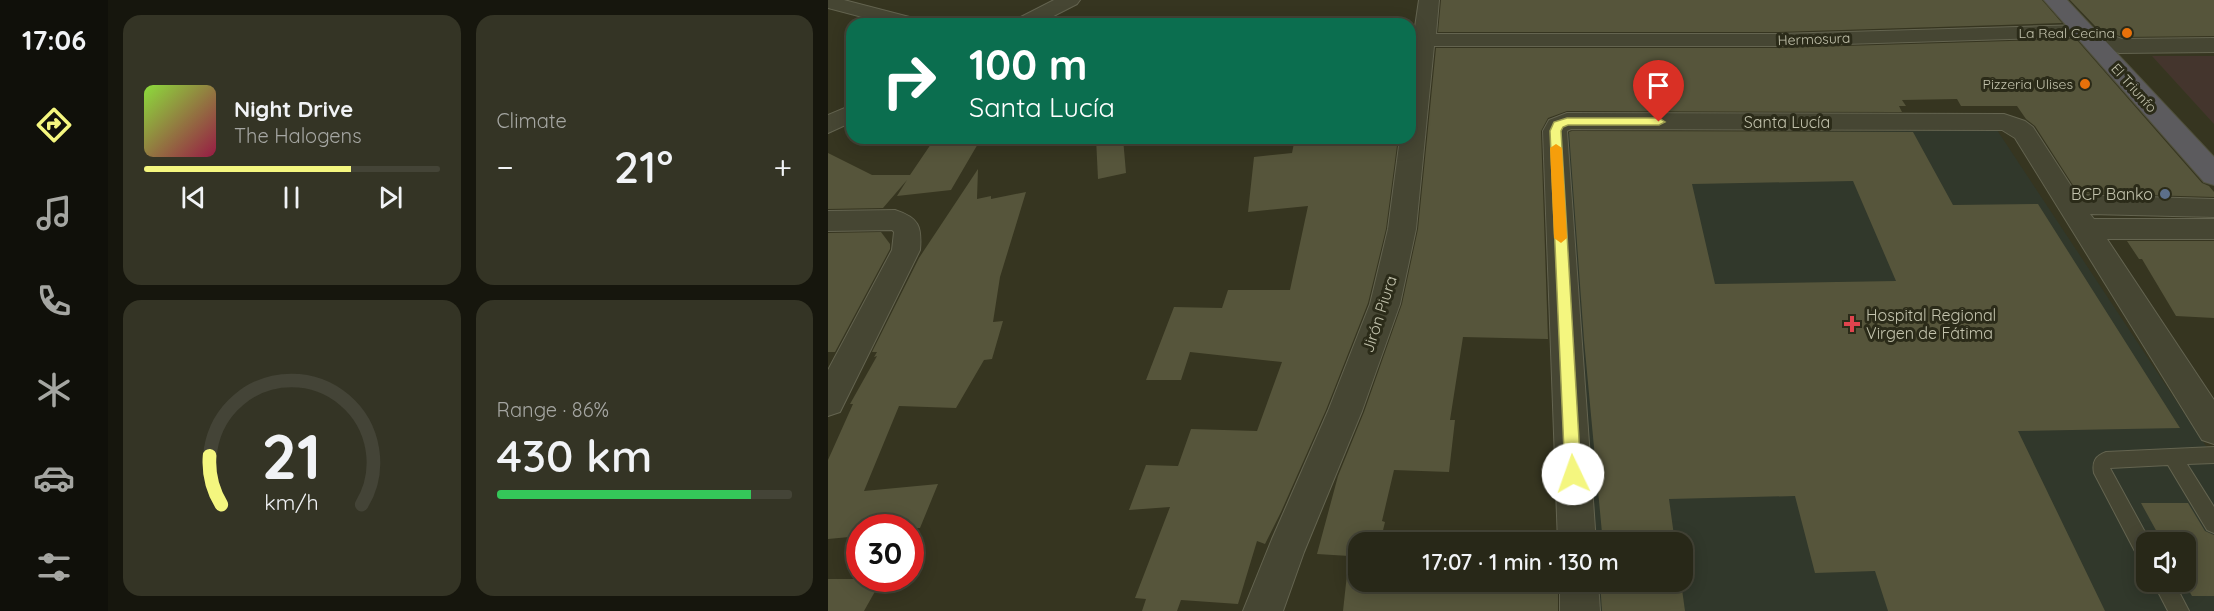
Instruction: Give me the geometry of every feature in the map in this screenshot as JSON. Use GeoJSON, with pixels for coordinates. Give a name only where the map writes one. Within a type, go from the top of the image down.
{"type":"FeatureCollection","features":[{"type":"Feature","properties":{"kind":"highway","name":"El Triunfo"},"geometry":{"type":"LineString","coordinates":[[2055,0],[2214,175]]}},
{"type":"Feature","properties":{"kind":"street"},"geometry":{"type":"LineString","coordinates":[[1034,18],[1070,0]]}},
{"type":"Feature","properties":{"kind":"street","name":"Jirón Piura"},"geometry":{"type":"LineString","coordinates":[[1417,40],[1429,0]]}},
{"type":"Feature","properties":{"kind":"street"},"geometry":{"type":"LineString","coordinates":[[828,2],[891,18]]}},
{"type":"Feature","properties":{"kind":"street","name":"Hermosura"},"geometry":{"type":"LineString","coordinates":[[1417,40],[1778,40],[2082,31],[2119,46],[2214,45]]}},
{"type":"Feature","properties":{"kind":"street"},"geometry":{"type":"LineString","coordinates":[[828,125],[846,115]]}},
{"type":"Feature","properties":{"kind":"street","name":"Santa Lucía"},"geometry":{"type":"LineString","coordinates":[[1576,532],[1555,131],[1558,124],[1567,122],[2004,122],[2016,126],[2024,133],[2069,204]]}},
{"type":"Feature","properties":{"kind":"street","name":"Jirón Piura"},"geometry":{"type":"LineString","coordinates":[[1263,611],[1285,552],[1345,411],[1385,304],[1402,229],[1409,144]]}},
{"type":"Feature","properties":{"kind":"street"},"geometry":{"type":"LineString","coordinates":[[2069,204],[2214,208]]}},
{"type":"Feature","properties":{"kind":"street"},"geometry":{"type":"LineString","coordinates":[[2069,204],[2214,429]]}},
{"type":"Feature","properties":{"kind":"street"},"geometry":{"type":"LineString","coordinates":[[828,221],[895,220],[902,223],[908,231],[906,250],[828,402]]}},
{"type":"Feature","properties":{"kind":"street"},"geometry":{"type":"LineString","coordinates":[[2086,228],[2214,229]]}},
{"type":"Feature","properties":{"kind":"street"},"geometry":{"type":"LineString","coordinates":[[1579,592],[1580,611]]}},
{"type":"Feature","properties":{"kind":"lane"},"geometry":{"type":"LineString","coordinates":[[2136,533],[2101,465],[2106,460],[2214,455]]}},
{"type":"Feature","properties":{"kind":"lane"},"geometry":{"type":"LineString","coordinates":[[2173,457],[2214,524]]}},
{"type":"Feature","properties":{"kind":"lane"},"geometry":{"type":"LineString","coordinates":[[2169,592],[2179,611]]}},
{"type":"Feature","properties":{"kind":"shaded area"},"geometry":{"type":"Polygon","coordinates":[[[2152,56],[2214,56],[2214,124],[2152,56]]]}},
{"type":"Feature","properties":{"kind":"shaded area","name":"Hospital Regional Virgen de Fátima"},"geometry":{"type":"Polygon","coordinates":[[[1997,130],[2214,458],[2214,611],[1599,611],[1598,592],[1693,592],[1693,532],[1593,532],[1563,134],[1997,130]]]}},
{"type":"Feature","properties":{"kind":"building"},"geometry":{"type":"Polygon","coordinates":[[[1441,0],[2042,0],[2062,23],[1778,32],[1438,32],[1441,0]]]}},
{"type":"Feature","properties":{"kind":"building"},"geometry":{"type":"Polygon","coordinates":[[[2070,0],[2214,0],[2214,36],[2122,37],[2096,27],[2070,0]]]}},
{"type":"Feature","properties":{"kind":"building"},"geometry":{"type":"Polygon","coordinates":[[[2076,39],[2202,183],[2209,186],[2214,192],[2214,197],[2078,193],[2035,126],[2026,119],[2017,106],[1961,106],[1957,99],[1902,100],[1906,106],[1899,106],[1902,112],[1567,111],[1548,118],[1541,131],[1548,339],[1463,337],[1450,420],[1455,420],[1449,472],[1394,470],[1382,521],[1385,522],[1383,532],[1348,532],[1348,556],[1317,554],[1338,476],[1364,412],[1402,304],[1418,229],[1436,48],[1778,48],[2076,39]]]}},
{"type":"Feature","properties":{"kind":"building","name":"Hospital Regional Virgen de Fátima"},"geometry":{"type":"Polygon","coordinates":[[[1569,132],[1913,132],[1953,205],[2038,204],[2180,428],[2018,431],[2105,611],[1888,611],[1875,571],[1815,573],[1795,496],[1669,499],[1674,532],[1602,532],[1584,340],[1569,132]],[[1853,181],[1692,184],[1715,284],[1896,281],[1853,181]]]}},
{"type":"Feature","properties":{"kind":"building"},"geometry":{"type":"Polygon","coordinates":[[[931,144],[978,144],[951,190],[897,196],[907,180],[883,208],[828,209],[828,153],[872,175],[910,175],[931,144]]]}},
{"type":"Feature","properties":{"kind":"building"},"geometry":{"type":"Polygon","coordinates":[[[1096,144],[1124,144],[1126,173],[1098,179],[1096,144]]]}},
{"type":"Feature","properties":{"kind":"building"},"geometry":{"type":"Polygon","coordinates":[[[1294,144],[1397,144],[1386,229],[1368,303],[1326,410],[1281,512],[1265,544],[1257,541],[1238,604],[1181,600],[1177,611],[1142,611],[1146,599],[1135,598],[1170,507],[1129,510],[1146,465],[1178,466],[1191,429],[1257,431],[1282,362],[1190,352],[1181,380],[1146,380],[1174,307],[1222,308],[1228,290],[1290,290],[1308,206],[1248,212],[1254,157],[1292,153],[1294,144]]]}},
{"type":"Feature","properties":{"kind":"building"},"geometry":{"type":"Polygon","coordinates":[[[978,169],[977,199],[991,196],[991,199],[1026,192],[1000,277],[993,322],[1003,321],[992,359],[984,360],[956,408],[899,406],[864,491],[938,484],[924,518],[924,514],[846,514],[846,537],[828,539],[828,460],[853,404],[850,404],[877,356],[874,357],[877,352],[872,352],[919,258],[978,169]]]}},
{"type":"Feature","properties":{"kind":"building"},"geometry":{"type":"Polygon","coordinates":[[[881,232],[890,244],[890,249],[835,352],[828,352],[828,233],[881,232]]]}},
{"type":"Feature","properties":{"kind":"building"},"geometry":{"type":"Polygon","coordinates":[[[2127,241],[2214,241],[2214,318],[2176,316],[2142,259],[2139,259],[2127,241]]]}},
{"type":"Feature","properties":{"kind":"building"},"geometry":{"type":"Polygon","coordinates":[[[2141,503],[2188,503],[2205,531],[2214,535],[2214,596],[2192,596],[2190,592],[2196,592],[2196,532],[2157,532],[2141,503]]]}},
{"type":"Feature","properties":{"kind":"building"},"geometry":{"type":"Polygon","coordinates":[[[1348,565],[1348,592],[1558,592],[1558,611],[1343,611],[1348,565]]]}},
{"type":"Feature","properties":{"kind":"building"},"geometry":{"type":"Polygon","coordinates":[[[828,579],[846,579],[846,592],[875,592],[864,611],[828,611],[828,579]]]}},
{"type":"Feature","properties":{"kind":"building"},"geometry":{"type":"Polygon","coordinates":[[[1601,592],[1682,592],[1685,611],[1602,611],[1601,592]]]}},
{"type":"Feature","properties":{"kind":"slow traffic"},"geometry":{"type":"LineString","coordinates":[[1556,148],[1561,238]]}},
{"type":"Feature","properties":{"kind":"place","name":"La Real Cecina"},"geometry":{"type":"Point","coordinates":[2127,33]}},
{"type":"Feature","properties":{"kind":"place","name":"Pizzeria Ulises"},"geometry":{"type":"Point","coordinates":[2085,84]}},
{"type":"Feature","properties":{"kind":"place","name":"BCP Banko"},"geometry":{"type":"Point","coordinates":[2165,194]}},
{"type":"Feature","properties":{"kind":"place","name":"Hospital Regional Virgen de Fátima"},"geometry":{"type":"Point","coordinates":[1852,324]}},
{"type":"Feature","properties":{"kind":"route"},"geometry":{"type":"LineString","coordinates":[[1573,474],[1555,131],[1558,124],[1567,122],[1659,122]]}}]}
